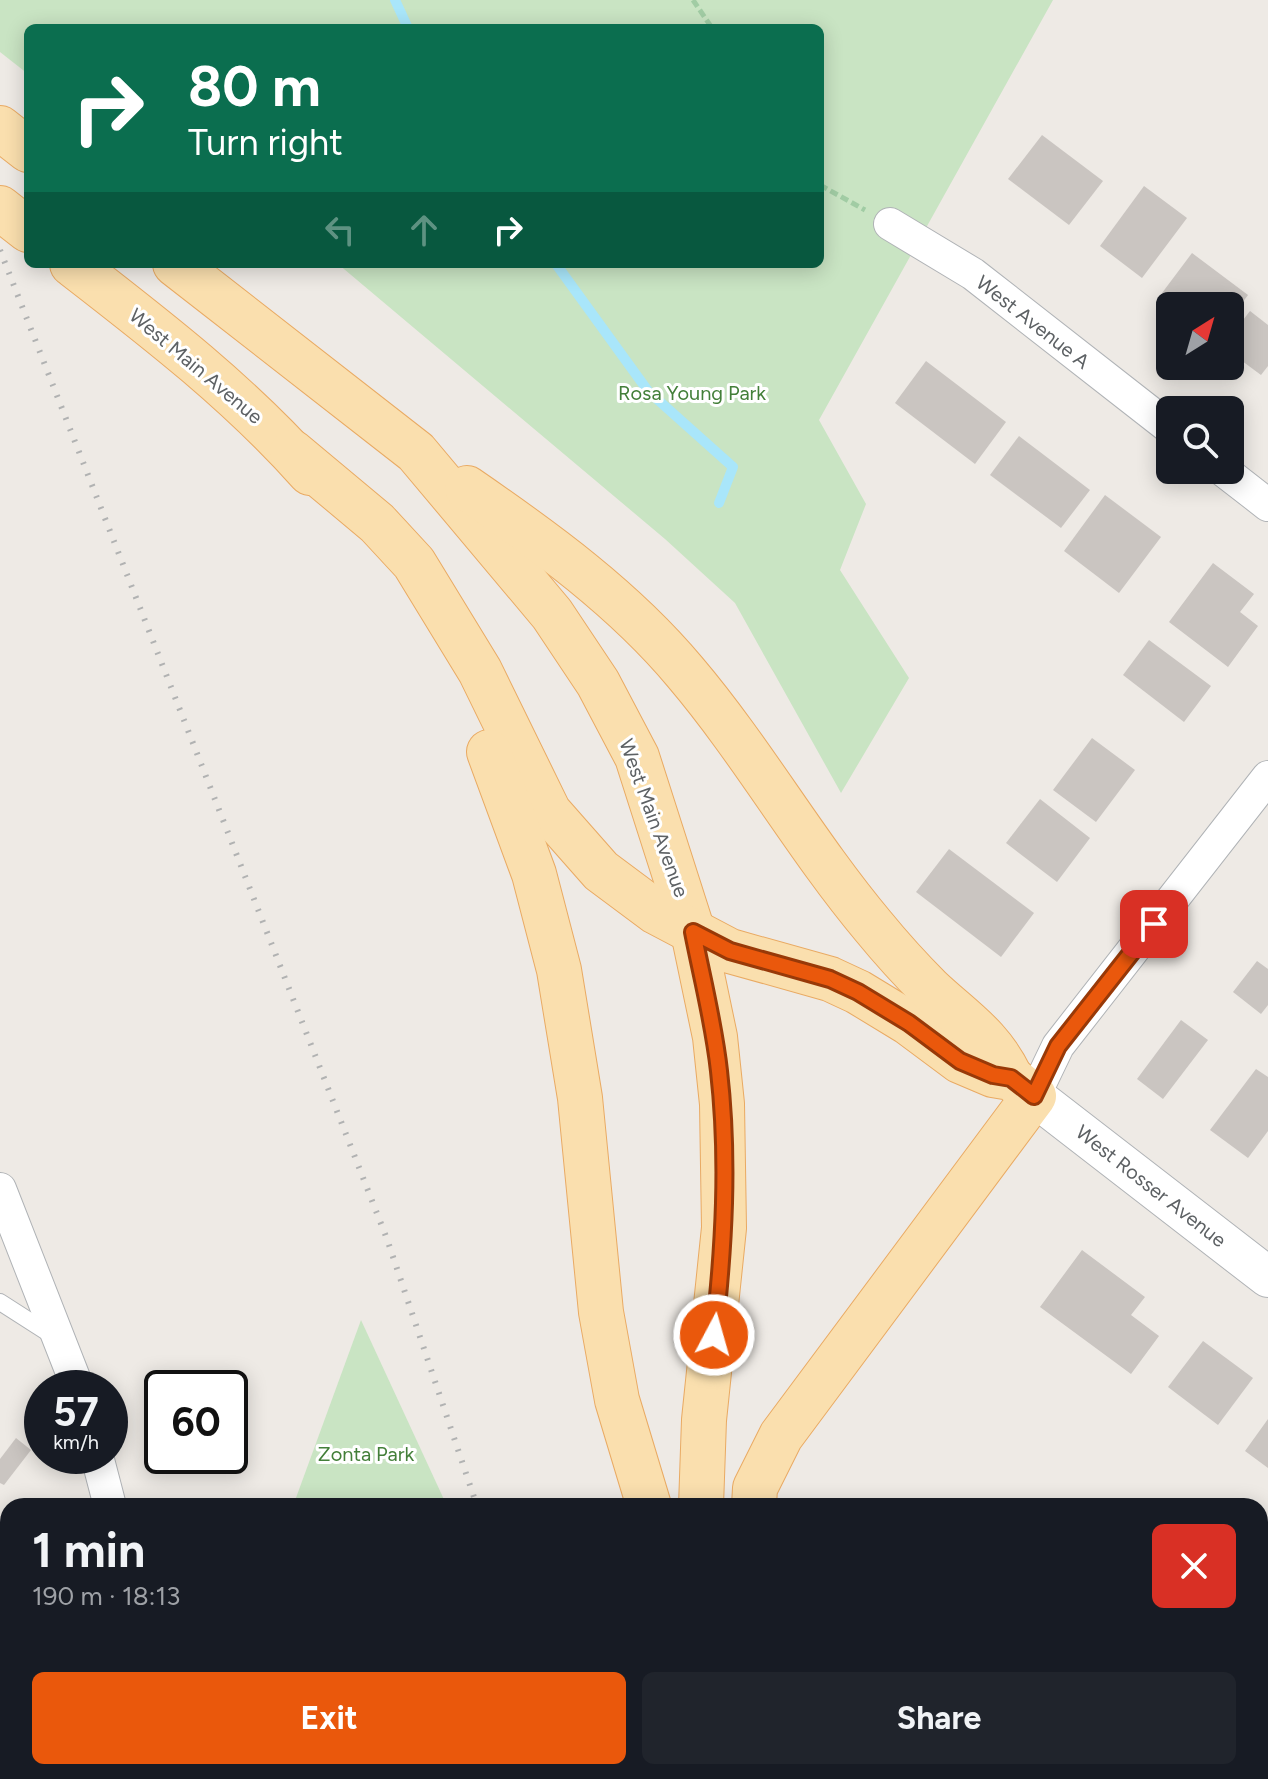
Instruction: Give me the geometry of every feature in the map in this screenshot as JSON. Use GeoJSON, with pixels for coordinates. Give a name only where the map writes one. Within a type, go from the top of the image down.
{"type":"FeatureCollection","features":[{"type":"Feature","properties":{"kind":"main road"},"geometry":{"type":"LineString","coordinates":[[0,128],[24,147]]}},
{"type":"Feature","properties":{"kind":"main road"},"geometry":{"type":"LineString","coordinates":[[0,208],[24,227]]}},
{"type":"Feature","properties":{"kind":"main road","name":"West Main Avenue"},"geometry":{"type":"LineString","coordinates":[[77,268],[209,372],[292,452],[363,536],[438,649],[485,743],[521,834],[559,970],[580,1098],[601,1312],[617,1400],[647,1498]]}},
{"type":"Feature","properties":{"kind":"main road","name":"West Main Avenue"},"geometry":{"type":"LineString","coordinates":[[180,268],[416,452],[552,614],[598,683],[637,757],[693,932],[719,1068],[725,1171],[724,1228],[704,1420],[701,1498]]}},
{"type":"Feature","properties":{"kind":"main road"},"geometry":{"type":"LineString","coordinates":[[292,452],[377,523],[414,563],[462,638],[538,793],[563,830],[601,871],[656,912],[730,951],[830,979],[909,1023],[960,1061],[1023,1087]]}},
{"type":"Feature","properties":{"kind":"main road"},"geometry":{"type":"LineString","coordinates":[[416,452],[564,559],[657,642],[729,726],[824,863],[872,925],[921,980],[993,1046],[1023,1087]]}},
{"type":"Feature","properties":{"kind":"main road"},"geometry":{"type":"LineString","coordinates":[[754,1498],[755,1488],[781,1436],[1023,1087]]}},
{"type":"Feature","properties":{"kind":"street","name":"West Avenue A"},"geometry":{"type":"LineString","coordinates":[[890,224],[973,274],[1156,417]]}},
{"type":"Feature","properties":{"kind":"street"},"geometry":{"type":"LineString","coordinates":[[1241,484],[1268,505]]}},
{"type":"Feature","properties":{"kind":"street"},"geometry":{"type":"LineString","coordinates":[[1023,1087],[1268,777]]}},
{"type":"Feature","properties":{"kind":"street","name":"West Rosser Avenue"},"geometry":{"type":"LineString","coordinates":[[1023,1087],[1268,1277]]}},
{"type":"Feature","properties":{"kind":"street"},"geometry":{"type":"LineString","coordinates":[[0,1189],[71,1370]]}},
{"type":"Feature","properties":{"kind":"street"},"geometry":{"type":"LineString","coordinates":[[102,1474],[108,1498]]}},
{"type":"Feature","properties":{"kind":"lane"},"geometry":{"type":"LineString","coordinates":[[0,1302],[58,1339]]}},
{"type":"Feature","properties":{"kind":"path"},"geometry":{"type":"LineString","coordinates":[[693,0],[709,24]]}},
{"type":"Feature","properties":{"kind":"path"},"geometry":{"type":"LineString","coordinates":[[824,187],[890,224]]}},
{"type":"Feature","properties":{"kind":"green space","name":"Rosa Young Park"},"geometry":{"type":"Polygon","coordinates":[[[0,0],[1053,0],[819,420],[866,504],[840,570],[909,678],[841,793],[735,603],[665,539],[343,268],[824,268],[824,24],[24,24],[24,71],[0,52],[0,0]]]}},
{"type":"Feature","properties":{"kind":"green space","name":"Zonta Park"},"geometry":{"type":"Polygon","coordinates":[[[361,1320],[443,1498],[296,1498],[361,1320]]]}},
{"type":"Feature","properties":{"kind":"building"},"geometry":{"type":"Polygon","coordinates":[[[1042,135],[1103,181],[1069,225],[1008,179],[1042,135]]]}},
{"type":"Feature","properties":{"kind":"building"},"geometry":{"type":"Polygon","coordinates":[[[1144,186],[1187,218],[1142,278],[1100,246],[1144,186]]]}},
{"type":"Feature","properties":{"kind":"building"},"geometry":{"type":"Polygon","coordinates":[[[1192,253],[1244,292],[1163,292],[1192,253]]]}},
{"type":"Feature","properties":{"kind":"building"},"geometry":{"type":"Polygon","coordinates":[[[1250,311],[1268,325],[1268,366],[1261,375],[1244,362],[1244,319],[1250,311]]]}},
{"type":"Feature","properties":{"kind":"building"},"geometry":{"type":"Polygon","coordinates":[[[926,361],[1006,422],[975,464],[895,403],[926,361]]]}},
{"type":"Feature","properties":{"kind":"building"},"geometry":{"type":"Polygon","coordinates":[[[1019,436],[1090,490],[1061,528],[990,475],[1019,436]]]}},
{"type":"Feature","properties":{"kind":"building"},"geometry":{"type":"Polygon","coordinates":[[[1105,495],[1161,537],[1119,593],[1064,551],[1105,495]]]}},
{"type":"Feature","properties":{"kind":"building"},"geometry":{"type":"Polygon","coordinates":[[[1213,563],[1254,594],[1240,612],[1258,626],[1228,667],[1169,622],[1213,563]]]}},
{"type":"Feature","properties":{"kind":"building"},"geometry":{"type":"Polygon","coordinates":[[[1149,640],[1211,686],[1184,722],[1123,675],[1149,640]]]}},
{"type":"Feature","properties":{"kind":"building"},"geometry":{"type":"Polygon","coordinates":[[[1092,738],[1135,770],[1096,822],[1053,790],[1092,738]]]}},
{"type":"Feature","properties":{"kind":"building"},"geometry":{"type":"Polygon","coordinates":[[[1040,799],[1090,838],[1057,882],[1006,843],[1040,799]]]}},
{"type":"Feature","properties":{"kind":"building"},"geometry":{"type":"Polygon","coordinates":[[[949,849],[1034,913],[1001,957],[916,892],[949,849]]]}},
{"type":"Feature","properties":{"kind":"building"},"geometry":{"type":"Polygon","coordinates":[[[1257,961],[1268,969],[1268,1005],[1261,1014],[1233,992],[1257,961]]]}},
{"type":"Feature","properties":{"kind":"building"},"geometry":{"type":"Polygon","coordinates":[[[1181,1020],[1208,1040],[1163,1099],[1137,1079],[1181,1020]]]}},
{"type":"Feature","properties":{"kind":"building"},"geometry":{"type":"Polygon","coordinates":[[[1256,1069],[1268,1077],[1268,1131],[1248,1158],[1210,1130],[1256,1069]]]}},
{"type":"Feature","properties":{"kind":"building"},"geometry":{"type":"Polygon","coordinates":[[[1082,1250],[1145,1297],[1131,1315],[1159,1336],[1131,1374],[1040,1307],[1082,1250]]]}},
{"type":"Feature","properties":{"kind":"building"},"geometry":{"type":"Polygon","coordinates":[[[1203,1341],[1253,1378],[1218,1425],[1168,1387],[1203,1341]]]}},
{"type":"Feature","properties":{"kind":"building"},"geometry":{"type":"Polygon","coordinates":[[[1268,1419],[1268,1468],[1245,1451],[1268,1419]]]}},
{"type":"Feature","properties":{"kind":"building"},"geometry":{"type":"Polygon","coordinates":[[[16,1438],[24,1444],[24,1459],[4,1485],[0,1483],[0,1459],[16,1438]]]}},
{"type":"Feature","properties":{"kind":"waterway"},"geometry":{"type":"LineString","coordinates":[[395,0],[406,24]]}},
{"type":"Feature","properties":{"kind":"waterway"},"geometry":{"type":"LineString","coordinates":[[559,268],[648,391],[733,467],[719,503]]}},
{"type":"Feature","properties":{"kind":"railway"},"geometry":{"type":"LineString","coordinates":[[0,250],[387,1239],[474,1498]]}},
{"type":"Feature","properties":{"kind":"route"},"geometry":{"type":"LineString","coordinates":[[714,1335],[724,1228],[724,1139],[715,1037],[693,932],[730,951],[830,979],[858,992],[909,1023],[960,1061],[993,1075],[1011,1078],[1034,1096],[1058,1046],[1154,924]]}}]}
